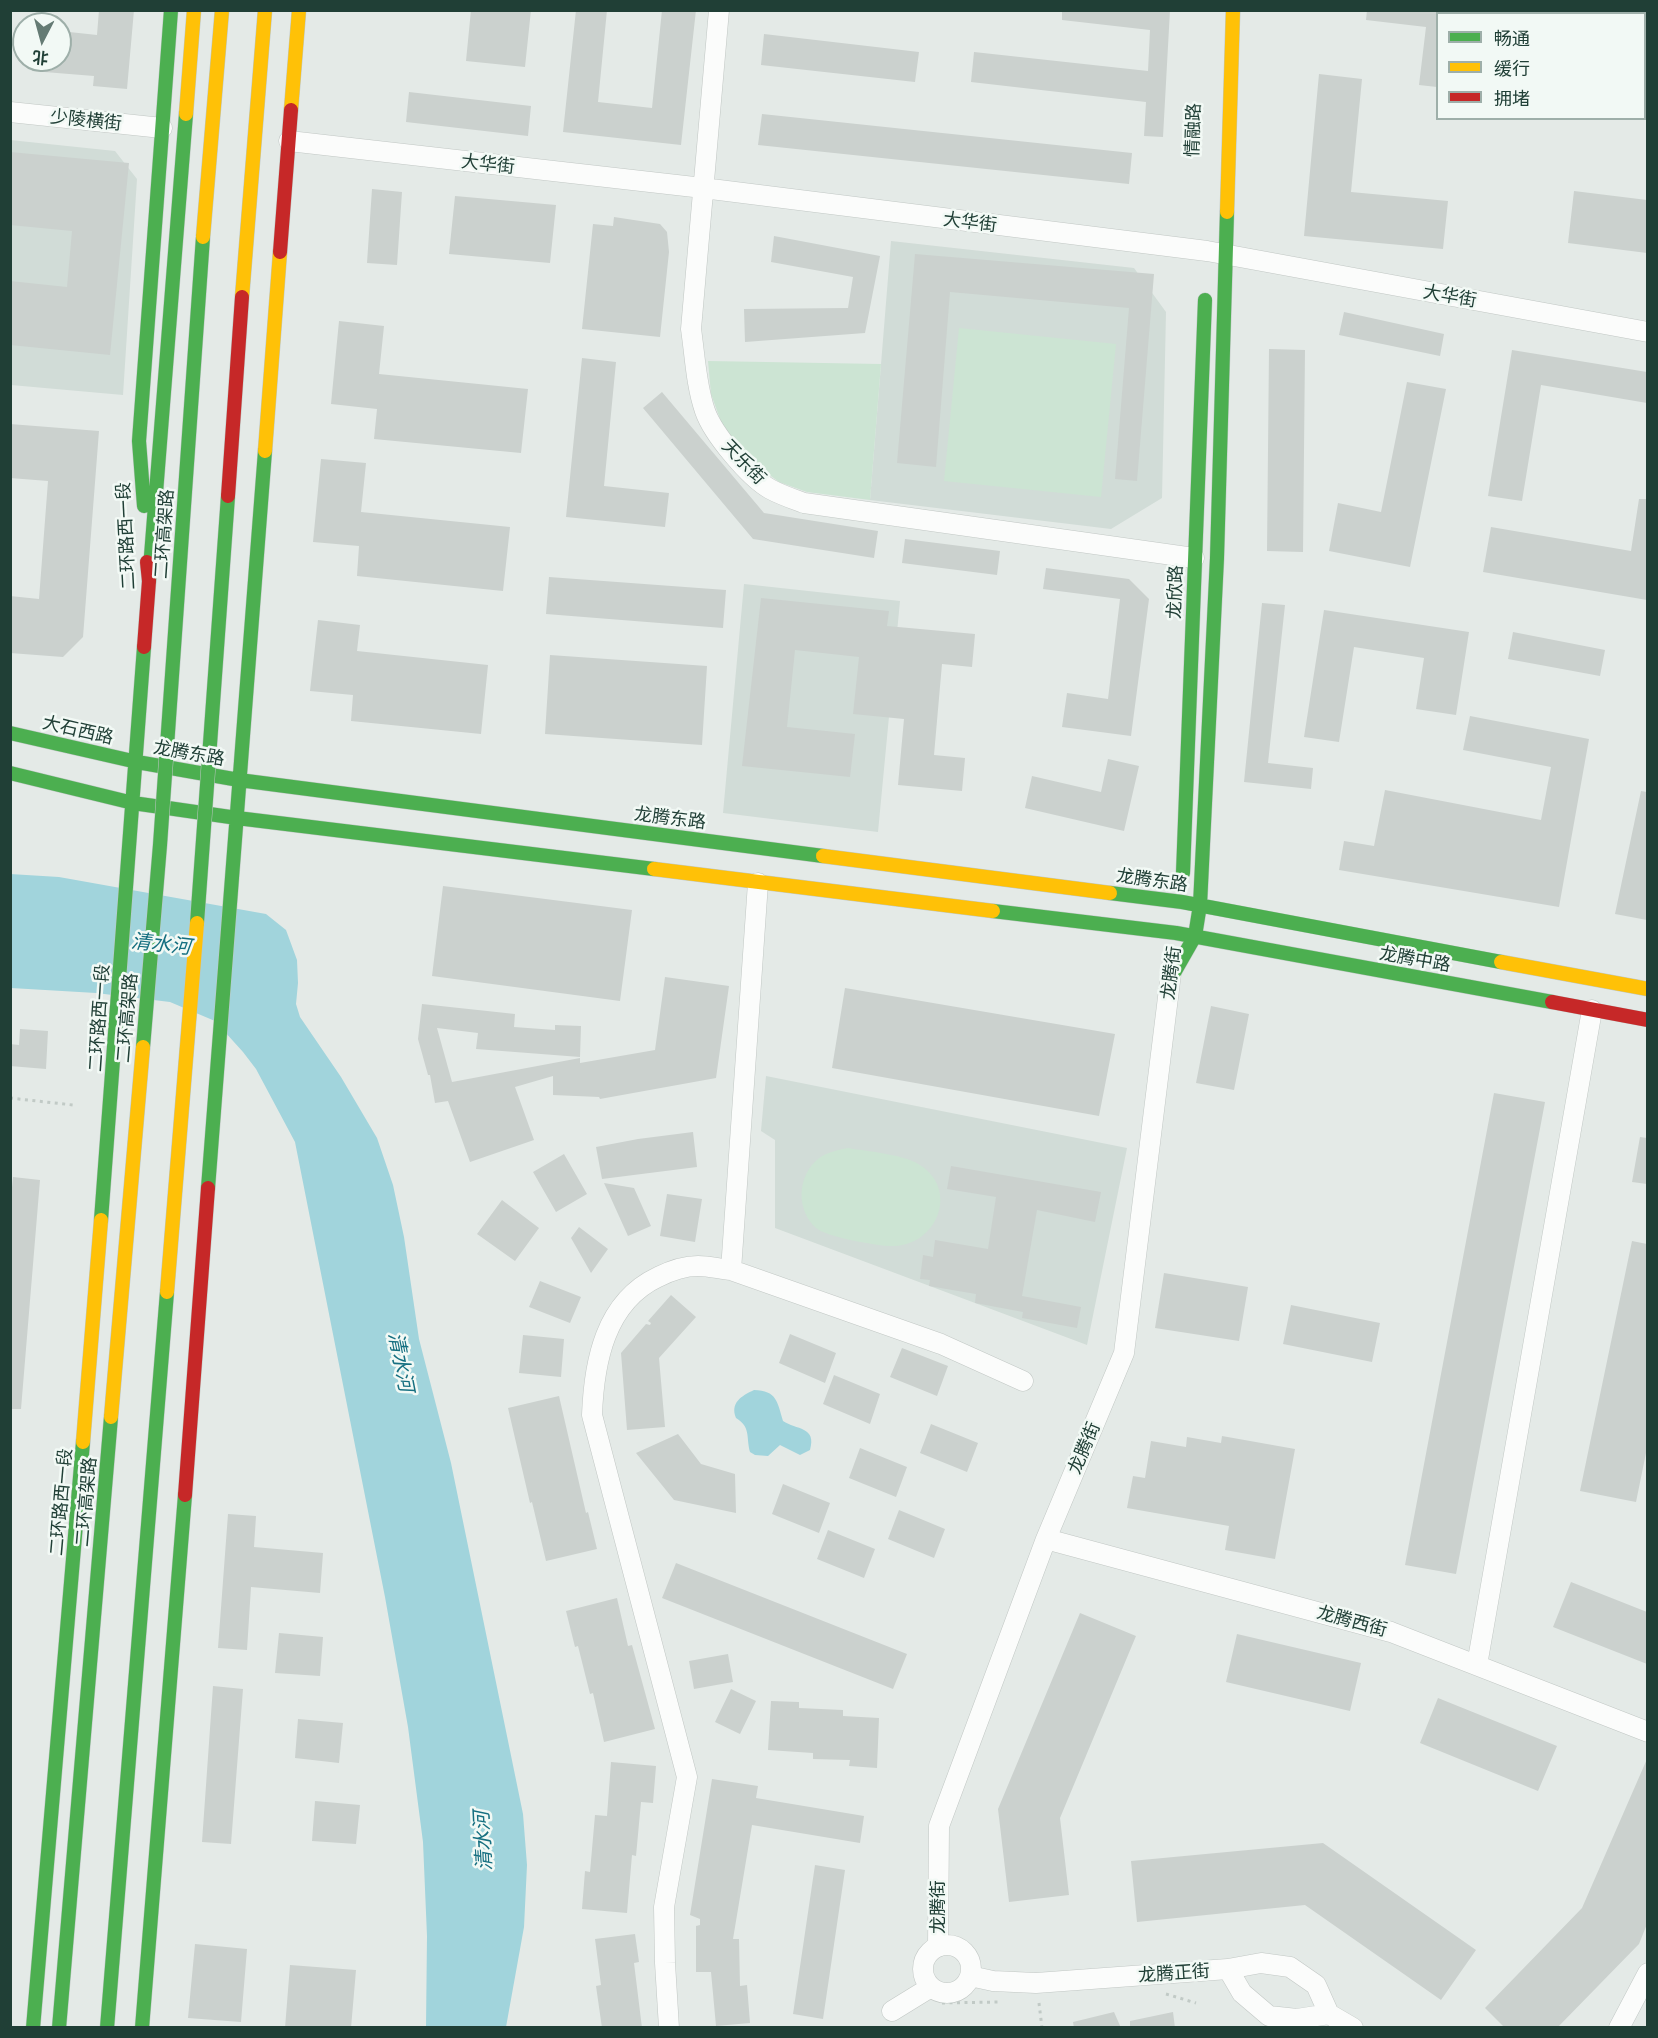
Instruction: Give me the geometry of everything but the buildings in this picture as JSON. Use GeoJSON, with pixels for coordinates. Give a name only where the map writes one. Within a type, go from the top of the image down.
{"type":"FeatureCollection","features":[{"type":"Feature","properties":{"kind":"main road","name":"二环路西一段"},"geometry":{"type":"LineString","coordinates":[[33,2028],[93,1345],[149,581],[139,441],[171,10]]}},
{"type":"Feature","properties":{"kind":"main road"},"geometry":{"type":"LineString","coordinates":[[149,581],[194,10]]}},
{"type":"Feature","properties":{"kind":"main road","name":"二环高架路"},"geometry":{"type":"LineString","coordinates":[[59,2028],[160,845],[222,10]]}},
{"type":"Feature","properties":{"kind":"main road"},"geometry":{"type":"LineString","coordinates":[[107,2028],[201,876],[247,223],[265,10]]}},
{"type":"Feature","properties":{"kind":"main road"},"geometry":{"type":"LineString","coordinates":[[142,2028],[164,1731],[197,1352],[217,1063],[299,10]]}},
{"type":"Feature","properties":{"kind":"main road"},"geometry":{"type":"LineString","coordinates":[[1182,921],[1200,905],[1217,558],[1211,252],[1233,10]]}},
{"type":"Feature","properties":{"kind":"main road","name":"龙欣路"},"geometry":{"type":"LineString","coordinates":[[1182,921],[1205,287]]}},
{"type":"Feature","properties":{"kind":"main road","name":"大石西路"},"geometry":{"type":"LineString","coordinates":[[10,733],[136,762]]}},
{"type":"Feature","properties":{"kind":"main road","name":"龙腾东路"},"geometry":{"type":"LineString","coordinates":[[136,762],[239,780],[1182,921]]}},
{"type":"Feature","properties":{"kind":"main road"},"geometry":{"type":"LineString","coordinates":[[10,773],[133,803]]}},
{"type":"Feature","properties":{"kind":"main road","name":"龙腾东路"},"geometry":{"type":"LineString","coordinates":[[133,803],[758,883],[1182,921],[1200,905]]}},
{"type":"Feature","properties":{"kind":"main road","name":"龙腾中路"},"geometry":{"type":"LineString","coordinates":[[1200,905],[1647,989]]}},
{"type":"Feature","properties":{"kind":"main road","name":"龙腾中路"},"geometry":{"type":"LineString","coordinates":[[1182,921],[1647,1020]]}},
{"type":"Feature","properties":{"kind":"street","name":"天乐街"},"geometry":{"type":"LineString","coordinates":[[719,10],[691,329],[705,412],[721,439],[745,468],[769,488],[804,503],[1194,558]]}},
{"type":"Feature","properties":{"kind":"street","name":"少陵横街"},"geometry":{"type":"LineString","coordinates":[[10,112],[162,128]]}},
{"type":"Feature","properties":{"kind":"street","name":"大华街"},"geometry":{"type":"LineString","coordinates":[[289,141],[703,188],[1211,252],[1647,332]]}},
{"type":"Feature","properties":{"kind":"street"},"geometry":{"type":"LineString","coordinates":[[731,1270],[758,883]]}},
{"type":"Feature","properties":{"kind":"street","name":"龙腾街"},"geometry":{"type":"LineString","coordinates":[[938,1947],[939,1826],[1046,1539],[1124,1353],[1171,978],[1182,921]]}},
{"type":"Feature","properties":{"kind":"street"},"geometry":{"type":"LineString","coordinates":[[1477,1665],[1592,1010]]}},
{"type":"Feature","properties":{"kind":"street"},"geometry":{"type":"LineString","coordinates":[[669,2028],[664,1906],[687,1777],[592,1415],[594,1380],[603,1342],[614,1316],[629,1297],[648,1282],[669,1271],[697,1266],[731,1270],[941,1344],[1023,1382]]}},
{"type":"Feature","properties":{"kind":"street","name":"龙腾西街"},"geometry":{"type":"LineString","coordinates":[[1046,1539],[1391,1632],[1647,1732]]}},
{"type":"Feature","properties":{"kind":"street"},"geometry":{"type":"LineString","coordinates":[[892,2011],[933,1996],[938,1992],[955,1992],[962,1988],[970,1976],[969,1961],[960,1949],[953,1946],[938,1947],[926,1957],[923,1973],[933,1996]]}},
{"type":"Feature","properties":{"kind":"street"},"geometry":{"type":"LineString","coordinates":[[1228,1970],[1261,1963],[1290,1967],[1316,1985],[1329,2014],[1353,2028]]}},
{"type":"Feature","properties":{"kind":"street","name":"龙腾正街"},"geometry":{"type":"LineString","coordinates":[[970,1976],[993,1981],[1036,1983],[1228,1970],[1242,1992],[1269,2016],[1297,2019],[1329,2014]]}},
{"type":"Feature","properties":{"kind":"street"},"geometry":{"type":"LineString","coordinates":[[1619,2028],[1647,1973]]}},
{"type":"Feature","properties":{"kind":"path"},"geometry":{"type":"LineString","coordinates":[[10,1098],[73,1105]]}},
{"type":"Feature","properties":{"kind":"path"},"geometry":{"type":"LineString","coordinates":[[933,1996],[945,2002],[1002,2002]]}},
{"type":"Feature","properties":{"kind":"path"},"geometry":{"type":"LineString","coordinates":[[1030,2003],[1039,2003],[1042,2028]]}},
{"type":"Feature","properties":{"kind":"shaded area"},"geometry":{"type":"Polygon","coordinates":[[[10,140],[115,151],[137,179],[123,395],[11,385],[10,140]]]}},
{"type":"Feature","properties":{"kind":"shaded area"},"geometry":{"type":"Polygon","coordinates":[[[891,241],[1134,268],[1166,312],[1162,498],[1111,529],[870,500],[891,241]]]}},
{"type":"Feature","properties":{"kind":"shaded area"},"geometry":{"type":"Polygon","coordinates":[[[744,584],[900,601],[878,832],[723,813],[744,584]]]}},
{"type":"Feature","properties":{"kind":"shaded area"},"geometry":{"type":"Polygon","coordinates":[[[766,1076],[1127,1148],[1087,1345],[775,1228],[775,1140],[761,1131],[766,1076]]]}},
{"type":"Feature","properties":{"kind":"green space"},"geometry":{"type":"Polygon","coordinates":[[[959,328],[1116,344],[1101,497],[944,481],[959,328]]]}},
{"type":"Feature","properties":{"kind":"green space"},"geometry":{"type":"Polygon","coordinates":[[[708,361],[881,364],[870,500],[807,492],[779,482],[747,458],[724,430],[711,394],[708,361]]]}},
{"type":"Feature","properties":{"kind":"green space"},"geometry":{"type":"Polygon","coordinates":[[[848,1148],[907,1159],[923,1167],[934,1178],[939,1190],[938,1216],[922,1236],[909,1243],[895,1246],[878,1245],[831,1235],[816,1228],[809,1221],[802,1203],[806,1174],[821,1157],[848,1148]]]}},
{"type":"Feature","properties":{"kind":"water","name":"清水河"},"geometry":{"type":"Polygon","coordinates":[[[10,874],[59,877],[266,914],[286,930],[297,960],[296,1004],[300,1017],[341,1077],[377,1138],[393,1185],[404,1237],[419,1339],[451,1463],[523,1814],[527,1865],[524,1927],[506,2027],[426,2027],[427,1936],[423,1842],[408,1727],[385,1597],[295,1142],[256,1069],[215,1021],[170,1002],[96,993],[11,988],[10,874]]]}},
{"type":"Feature","properties":{"kind":"water"},"geometry":{"type":"Polygon","coordinates":[[[754,1390],[772,1395],[783,1421],[808,1433],[811,1437],[810,1450],[800,1455],[780,1445],[768,1456],[755,1455],[750,1452],[746,1429],[736,1418],[734,1408],[741,1398],[754,1390]]]}},
{"type":"Feature","properties":{"kind":"traffic: fast"},"geometry":{"type":"LineString","coordinates":[[144,506],[139,441],[171,10]]}},
{"type":"Feature","properties":{"kind":"traffic: fast"},"geometry":{"type":"LineString","coordinates":[[149,581],[186,114]]}},
{"type":"Feature","properties":{"kind":"traffic: fast"},"geometry":{"type":"LineString","coordinates":[[1171,978],[1195,936],[1200,905],[1217,558],[1227,212]]}},
{"type":"Feature","properties":{"kind":"traffic: fast"},"geometry":{"type":"LineString","coordinates":[[143,1047],[160,845],[203,237]]}},
{"type":"Feature","properties":{"kind":"traffic: fast"},"geometry":{"type":"LineString","coordinates":[[1183,873],[1205,300]]}},
{"type":"Feature","properties":{"kind":"traffic: fast"},"geometry":{"type":"LineString","coordinates":[[208,1188],[265,451]]}},
{"type":"Feature","properties":{"kind":"traffic: fast"},"geometry":{"type":"LineString","coordinates":[[197,923],[228,496]]}},
{"type":"Feature","properties":{"kind":"traffic: fast"},"geometry":{"type":"LineString","coordinates":[[101,1220],[144,647]]}},
{"type":"Feature","properties":{"kind":"traffic: fast"},"geometry":{"type":"LineString","coordinates":[[10,733],[137,762],[239,780],[823,856]]}},
{"type":"Feature","properties":{"kind":"traffic: fast"},"geometry":{"type":"LineString","coordinates":[[10,773],[133,803],[237,818],[654,869]]}},
{"type":"Feature","properties":{"kind":"traffic: fast"},"geometry":{"type":"LineString","coordinates":[[1110,893],[1182,902],[1501,962]]}},
{"type":"Feature","properties":{"kind":"traffic: fast"},"geometry":{"type":"LineString","coordinates":[[993,911],[1176,933],[1552,1002]]}},
{"type":"Feature","properties":{"kind":"traffic: fast"},"geometry":{"type":"LineString","coordinates":[[107,2028],[167,1292]]}},
{"type":"Feature","properties":{"kind":"traffic: fast"},"geometry":{"type":"LineString","coordinates":[[59,2028],[111,1417]]}},
{"type":"Feature","properties":{"kind":"traffic: fast"},"geometry":{"type":"LineString","coordinates":[[33,2028],[83,1442]]}},
{"type":"Feature","properties":{"kind":"traffic: fast"},"geometry":{"type":"LineString","coordinates":[[142,2028],[185,1495]]}},
{"type":"Feature","properties":{"kind":"traffic: slow"},"geometry":{"type":"LineString","coordinates":[[186,114],[194,10]]}},
{"type":"Feature","properties":{"kind":"traffic: slow"},"geometry":{"type":"LineString","coordinates":[[203,237],[222,10]]}},
{"type":"Feature","properties":{"kind":"traffic: slow"},"geometry":{"type":"LineString","coordinates":[[242,297],[265,10]]}},
{"type":"Feature","properties":{"kind":"traffic: slow"},"geometry":{"type":"LineString","coordinates":[[291,110],[299,10]]}},
{"type":"Feature","properties":{"kind":"traffic: slow"},"geometry":{"type":"LineString","coordinates":[[1227,212],[1233,10]]}},
{"type":"Feature","properties":{"kind":"traffic: slow"},"geometry":{"type":"LineString","coordinates":[[265,451],[280,252]]}},
{"type":"Feature","properties":{"kind":"traffic: slow"},"geometry":{"type":"LineString","coordinates":[[823,856],[1110,893]]}},
{"type":"Feature","properties":{"kind":"traffic: slow"},"geometry":{"type":"LineString","coordinates":[[654,869],[993,911]]}},
{"type":"Feature","properties":{"kind":"traffic: slow"},"geometry":{"type":"LineString","coordinates":[[167,1292],[197,923]]}},
{"type":"Feature","properties":{"kind":"traffic: slow"},"geometry":{"type":"LineString","coordinates":[[1501,962],[1648,989]]}},
{"type":"Feature","properties":{"kind":"traffic: slow"},"geometry":{"type":"LineString","coordinates":[[111,1417],[143,1047]]}},
{"type":"Feature","properties":{"kind":"traffic: slow"},"geometry":{"type":"LineString","coordinates":[[83,1442],[101,1220]]}},
{"type":"Feature","properties":{"kind":"traffic: jam"},"geometry":{"type":"LineString","coordinates":[[280,252],[291,110]]}},
{"type":"Feature","properties":{"kind":"traffic: jam"},"geometry":{"type":"LineString","coordinates":[[228,496],[242,297]]}},
{"type":"Feature","properties":{"kind":"traffic: jam"},"geometry":{"type":"LineString","coordinates":[[144,647],[149,581],[147,562]]}},
{"type":"Feature","properties":{"kind":"traffic: jam"},"geometry":{"type":"LineString","coordinates":[[1552,1002],[1648,1020]]}},
{"type":"Feature","properties":{"kind":"traffic: jam"},"geometry":{"type":"LineString","coordinates":[[185,1495],[208,1188]]}}]}
